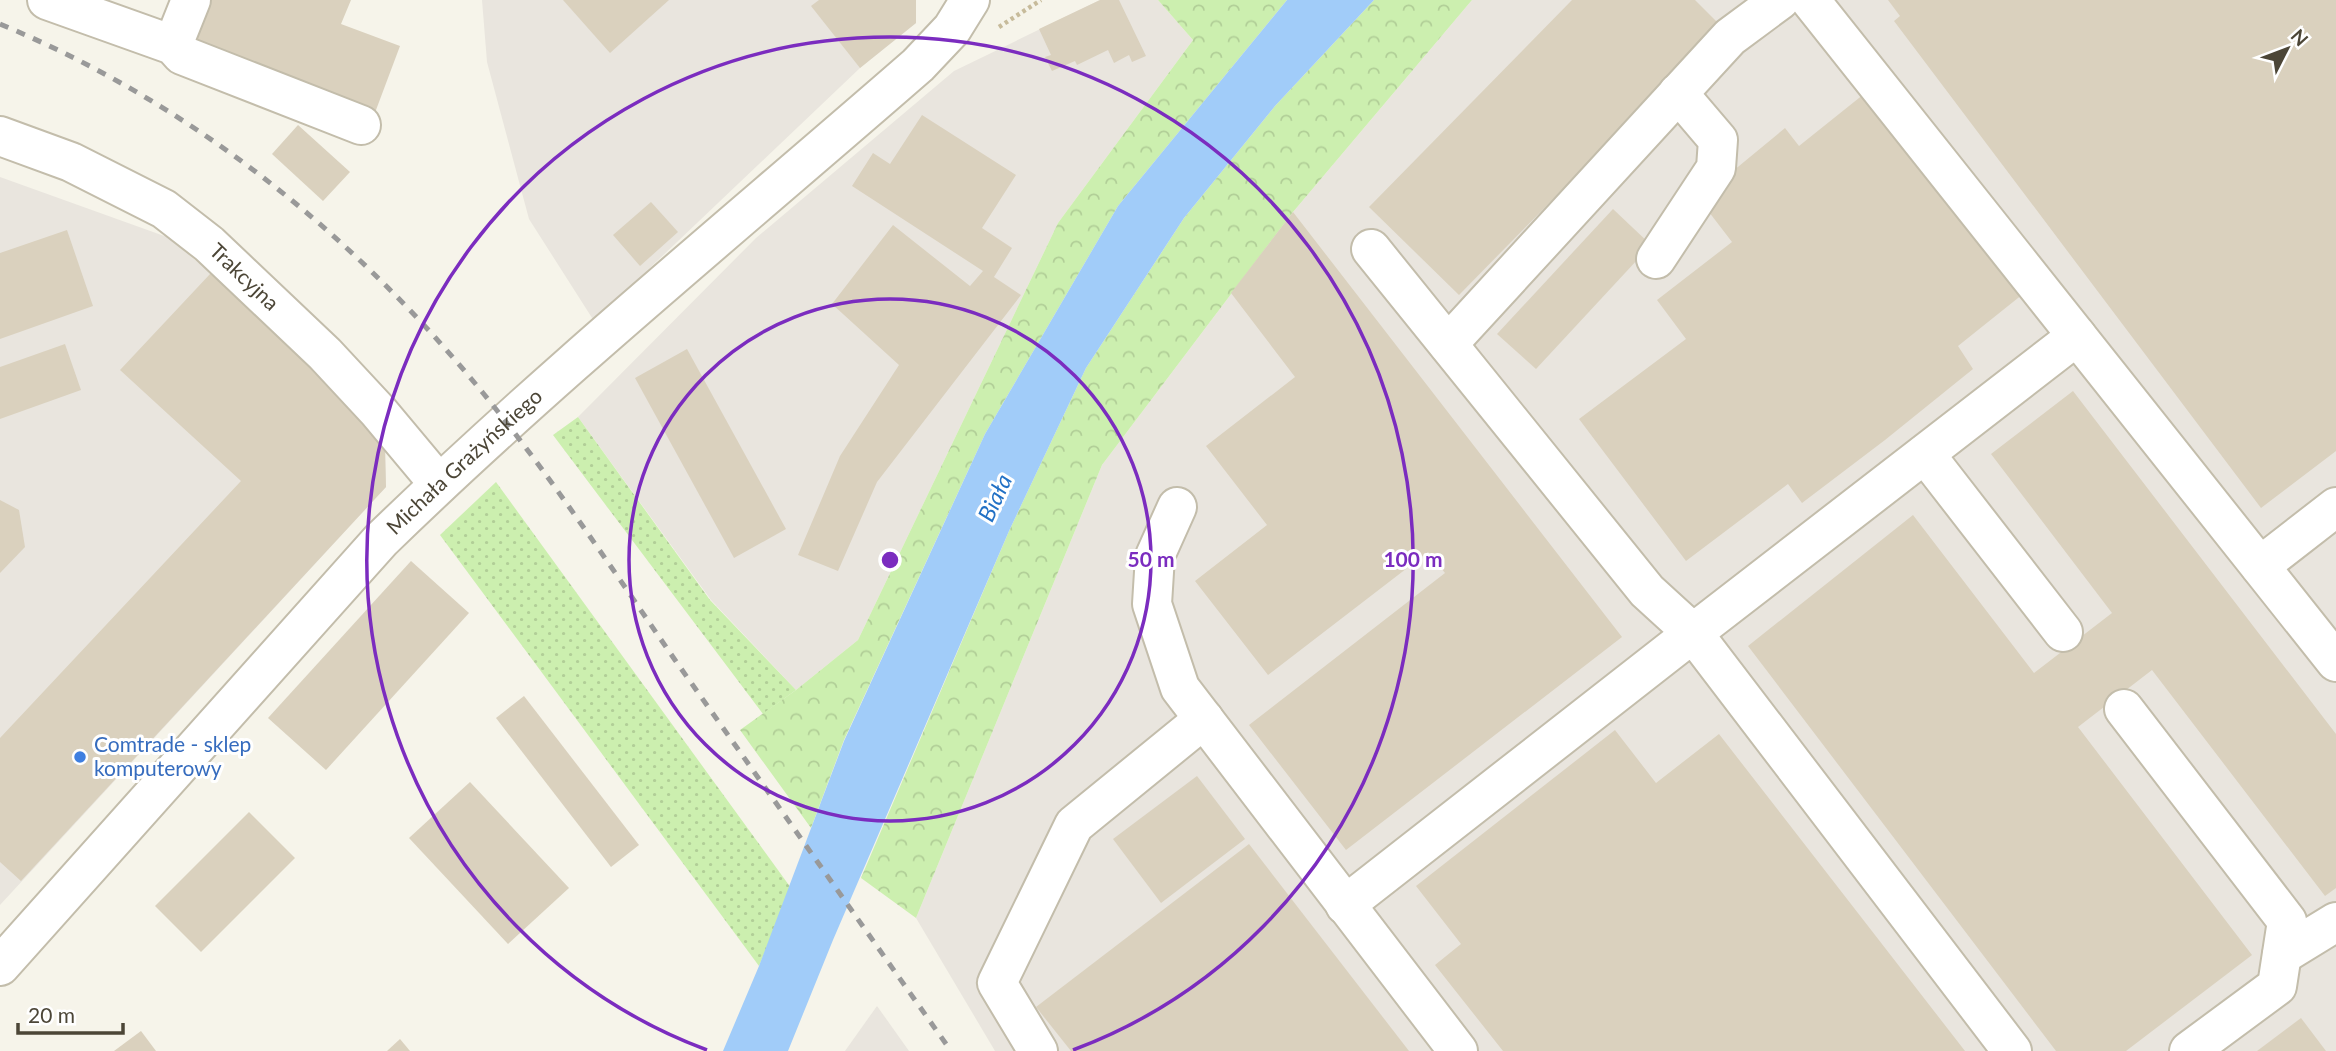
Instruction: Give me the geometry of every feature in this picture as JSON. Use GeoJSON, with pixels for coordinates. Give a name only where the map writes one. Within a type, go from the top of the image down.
{"type":"FeatureCollection","features":[{"type":"Feature","properties":{"kind":"street"},"geometry":{"type":"LineString","coordinates":[[47,0],[173,45],[182,55],[361,125]]}},
{"type":"Feature","properties":{"kind":"street"},"geometry":{"type":"LineString","coordinates":[[173,45],[191,0]]}},
{"type":"Feature","properties":{"kind":"street","name":"Michała Grażyńskiego"},"geometry":{"type":"LineString","coordinates":[[0,966],[381,540],[439,484],[918,65],[952,29],[970,0]]}},
{"type":"Feature","properties":{"kind":"street"},"geometry":{"type":"LineString","coordinates":[[1448,344],[1730,37],[1780,0]]}},
{"type":"Feature","properties":{"kind":"street"},"geometry":{"type":"LineString","coordinates":[[1810,0],[2336,662]]}},
{"type":"Feature","properties":{"kind":"street"},"geometry":{"type":"LineString","coordinates":[[1656,259],[1716,169],[1718,140],[1678,93]]}},
{"type":"Feature","properties":{"kind":"street","name":"Trakcyjna"},"geometry":{"type":"LineString","coordinates":[[0,136],[71,162],[164,209],[209,244],[325,354],[439,484]]}},
{"type":"Feature","properties":{"kind":"street"},"geometry":{"type":"LineString","coordinates":[[1371,249],[1647,591],[1693,633],[2012,1051]]}},
{"type":"Feature","properties":{"kind":"street"},"geometry":{"type":"LineString","coordinates":[[1345,905],[2077,336]]}},
{"type":"Feature","properties":{"kind":"street"},"geometry":{"type":"LineString","coordinates":[[1924,453],[2063,632]]}},
{"type":"Feature","properties":{"kind":"street"},"geometry":{"type":"LineString","coordinates":[[2260,566],[2336,507]]}},
{"type":"Feature","properties":{"kind":"street"},"geometry":{"type":"LineString","coordinates":[[1177,508],[1155,556],[1152,604],[1180,688],[1458,1051]]}},
{"type":"Feature","properties":{"kind":"street"},"geometry":{"type":"LineString","coordinates":[[2124,709],[2287,921],[2277,986],[2189,1051]]}},
{"type":"Feature","properties":{"kind":"street"},"geometry":{"type":"LineString","coordinates":[[1038,1051],[996,984],[1074,825],[1204,719]]}},
{"type":"Feature","properties":{"kind":"street"},"geometry":{"type":"LineString","coordinates":[[2282,955],[2336,922]]}},
{"type":"Feature","properties":{"kind":"path"},"geometry":{"type":"LineString","coordinates":[[995,30],[1041,0]]}},
{"type":"Feature","properties":{"kind":"shaded area"},"geometry":{"type":"Polygon","coordinates":[[[482,0],[916,0],[916,23],[860,68],[594,321],[529,219],[487,62],[482,0]]]}},
{"type":"Feature","properties":{"kind":"shaded area"},"geometry":{"type":"Polygon","coordinates":[[[1100,0],[1158,0],[1193,40],[1058,223],[858,640],[796,690],[711,600],[578,417],[756,238],[954,71],[1100,0]]]}},
{"type":"Feature","properties":{"kind":"shaded area"},"geometry":{"type":"Polygon","coordinates":[[[1472,0],[2336,0],[2336,1051],[995,1051],[916,918],[1102,465],[1293,212],[1472,0]]]}},
{"type":"Feature","properties":{"kind":"shaded area"},"geometry":{"type":"Polygon","coordinates":[[[0,177],[167,237],[211,273],[330,381],[385,447],[386,487],[0,905],[0,177]]]}},
{"type":"Feature","properties":{"kind":"shaded area"},"geometry":{"type":"Polygon","coordinates":[[[877,1006],[909,1051],[845,1051],[877,1006]]]}},
{"type":"Feature","properties":{"kind":"green space"},"geometry":{"type":"Polygon","coordinates":[[[1158,0],[1287,0],[1118,206],[985,434],[844,740],[811,828],[740,730],[796,690],[858,640],[1058,223],[1193,40],[1158,0]]]}},
{"type":"Feature","properties":{"kind":"green space"},"geometry":{"type":"Polygon","coordinates":[[[1374,0],[1472,0],[1293,212],[1102,465],[916,918],[861,878],[1009,531],[1086,368],[1184,218],[1275,106],[1374,0]]]}},
{"type":"Feature","properties":{"kind":"green space"},"geometry":{"type":"Polygon","coordinates":[[[578,417],[710,600],[796,690],[763,714],[553,435],[578,417]]]}},
{"type":"Feature","properties":{"kind":"green space"},"geometry":{"type":"Polygon","coordinates":[[[496,482],[791,888],[759,966],[440,535],[496,482]]]}},
{"type":"Feature","properties":{"kind":"water","name":"Biała"},"geometry":{"type":"Polygon","coordinates":[[[1287,0],[1374,0],[1275,106],[1184,218],[1086,368],[1009,531],[788,1051],[723,1051],[759,966],[844,741],[985,434],[1118,206],[1287,0]]]}},
{"type":"Feature","properties":{"kind":"building"},"geometry":{"type":"Polygon","coordinates":[[[209,0],[351,0],[341,24],[400,46],[373,118],[190,48],[209,0]]]}},
{"type":"Feature","properties":{"kind":"building"},"geometry":{"type":"Polygon","coordinates":[[[563,0],[669,0],[610,53],[563,0]]]}},
{"type":"Feature","properties":{"kind":"building"},"geometry":{"type":"Polygon","coordinates":[[[819,0],[916,0],[916,23],[860,68],[811,6],[819,0]]]}},
{"type":"Feature","properties":{"kind":"building"},"geometry":{"type":"Polygon","coordinates":[[[1100,0],[1119,0],[1146,56],[1132,62],[1129,55],[1114,63],[1108,50],[1077,65],[1075,61],[1052,71],[1045,57],[1051,55],[1039,29],[1100,0]]]}},
{"type":"Feature","properties":{"kind":"building"},"geometry":{"type":"Polygon","coordinates":[[[1572,0],[1695,0],[1722,27],[1459,295],[1369,207],[1572,0]]]}},
{"type":"Feature","properties":{"kind":"building"},"geometry":{"type":"Polygon","coordinates":[[[1888,0],[2336,0],[2336,451],[2261,508],[1894,21],[1900,16],[1888,0]]]}},
{"type":"Feature","properties":{"kind":"building"},"geometry":{"type":"Polygon","coordinates":[[[1864,94],[2023,294],[1958,346],[1973,369],[1885,440],[1802,503],[1788,484],[1686,561],[1579,419],[1686,339],[1657,300],[1732,242],[1699,199],[1785,128],[1799,146],[1864,94]]]}},
{"type":"Feature","properties":{"kind":"building"},"geometry":{"type":"Polygon","coordinates":[[[922,115],[1016,175],[982,228],[1012,248],[994,277],[1021,295],[877,482],[838,571],[798,555],[840,456],[899,365],[832,304],[893,225],[970,286],[983,271],[852,186],[873,153],[890,164],[922,115]]]}},
{"type":"Feature","properties":{"kind":"building"},"geometry":{"type":"Polygon","coordinates":[[[298,125],[350,172],[323,201],[272,154],[298,125]]]}},
{"type":"Feature","properties":{"kind":"building"},"geometry":{"type":"Polygon","coordinates":[[[651,202],[678,232],[640,266],[613,235],[651,202]]]}},
{"type":"Feature","properties":{"kind":"building"},"geometry":{"type":"Polygon","coordinates":[[[1613,209],[1651,245],[1536,369],[1497,334],[1613,209]]]}},
{"type":"Feature","properties":{"kind":"building"},"geometry":{"type":"Polygon","coordinates":[[[1293,212],[1622,637],[1346,850],[1249,725],[1445,573],[1428,552],[1268,675],[1195,581],[1267,525],[1206,446],[1295,377],[1231,293],[1293,212]]]}},
{"type":"Feature","properties":{"kind":"building"},"geometry":{"type":"Polygon","coordinates":[[[67,230],[93,306],[0,339],[0,253],[67,230]]]}},
{"type":"Feature","properties":{"kind":"building"},"geometry":{"type":"Polygon","coordinates":[[[211,273],[330,381],[385,447],[386,487],[21,881],[0,862],[0,738],[241,481],[120,370],[211,273]]]}},
{"type":"Feature","properties":{"kind":"building"},"geometry":{"type":"Polygon","coordinates":[[[65,344],[81,390],[0,419],[0,367],[65,344]]]}},
{"type":"Feature","properties":{"kind":"building"},"geometry":{"type":"Polygon","coordinates":[[[687,349],[786,529],[734,558],[635,378],[687,349]]]}},
{"type":"Feature","properties":{"kind":"building"},"geometry":{"type":"Polygon","coordinates":[[[2073,391],[2336,734],[2336,888],[2325,896],[2152,670],[2078,727],[2252,955],[2126,1051],[2056,1051],[1748,646],[1913,515],[2034,673],[2112,613],[1991,454],[2073,391]]]}},
{"type":"Feature","properties":{"kind":"building"},"geometry":{"type":"Polygon","coordinates":[[[0,500],[19,510],[25,547],[0,573],[0,500]]]}},
{"type":"Feature","properties":{"kind":"building"},"geometry":{"type":"Polygon","coordinates":[[[411,561],[469,613],[326,770],[268,718],[411,561]]]}},
{"type":"Feature","properties":{"kind":"building"},"geometry":{"type":"Polygon","coordinates":[[[524,696],[639,845],[611,867],[496,718],[524,696]]]}},
{"type":"Feature","properties":{"kind":"building"},"geometry":{"type":"Polygon","coordinates":[[[1615,730],[1656,783],[1719,734],[1965,1051],[1503,1051],[1435,965],[1461,944],[1416,886],[1615,730]]]}},
{"type":"Feature","properties":{"kind":"building"},"geometry":{"type":"Polygon","coordinates":[[[1197,776],[1245,839],[1161,903],[1113,839],[1197,776]]]}},
{"type":"Feature","properties":{"kind":"building"},"geometry":{"type":"Polygon","coordinates":[[[470,782],[569,888],[508,944],[409,838],[470,782]]]}},
{"type":"Feature","properties":{"kind":"building"},"geometry":{"type":"Polygon","coordinates":[[[249,812],[295,858],[201,952],[155,906],[249,812]]]}},
{"type":"Feature","properties":{"kind":"building"},"geometry":{"type":"Polygon","coordinates":[[[1249,844],[1409,1051],[1071,1051],[1036,1007],[1249,844]]]}},
{"type":"Feature","properties":{"kind":"building"},"geometry":{"type":"Polygon","coordinates":[[[2301,1018],[2326,1051],[2257,1051],[2301,1018]]]}},
{"type":"Feature","properties":{"kind":"building"},"geometry":{"type":"Polygon","coordinates":[[[141,1031],[156,1051],[114,1051],[141,1031]]]}},
{"type":"Feature","properties":{"kind":"building"},"geometry":{"type":"Polygon","coordinates":[[[400,1039],[410,1051],[387,1051],[400,1039]]]}},
{"type":"Feature","properties":{"kind":"railway"},"geometry":{"type":"LineString","coordinates":[[0,24],[71,56],[138,93],[203,134],[264,178],[323,227],[433,334],[509,425],[558,491],[951,1051]]}},
{"type":"Feature","properties":{"kind":"place","name":"Comtrade - sklep komputerowy"},"geometry":{"type":"Point","coordinates":[80,757]}}]}
